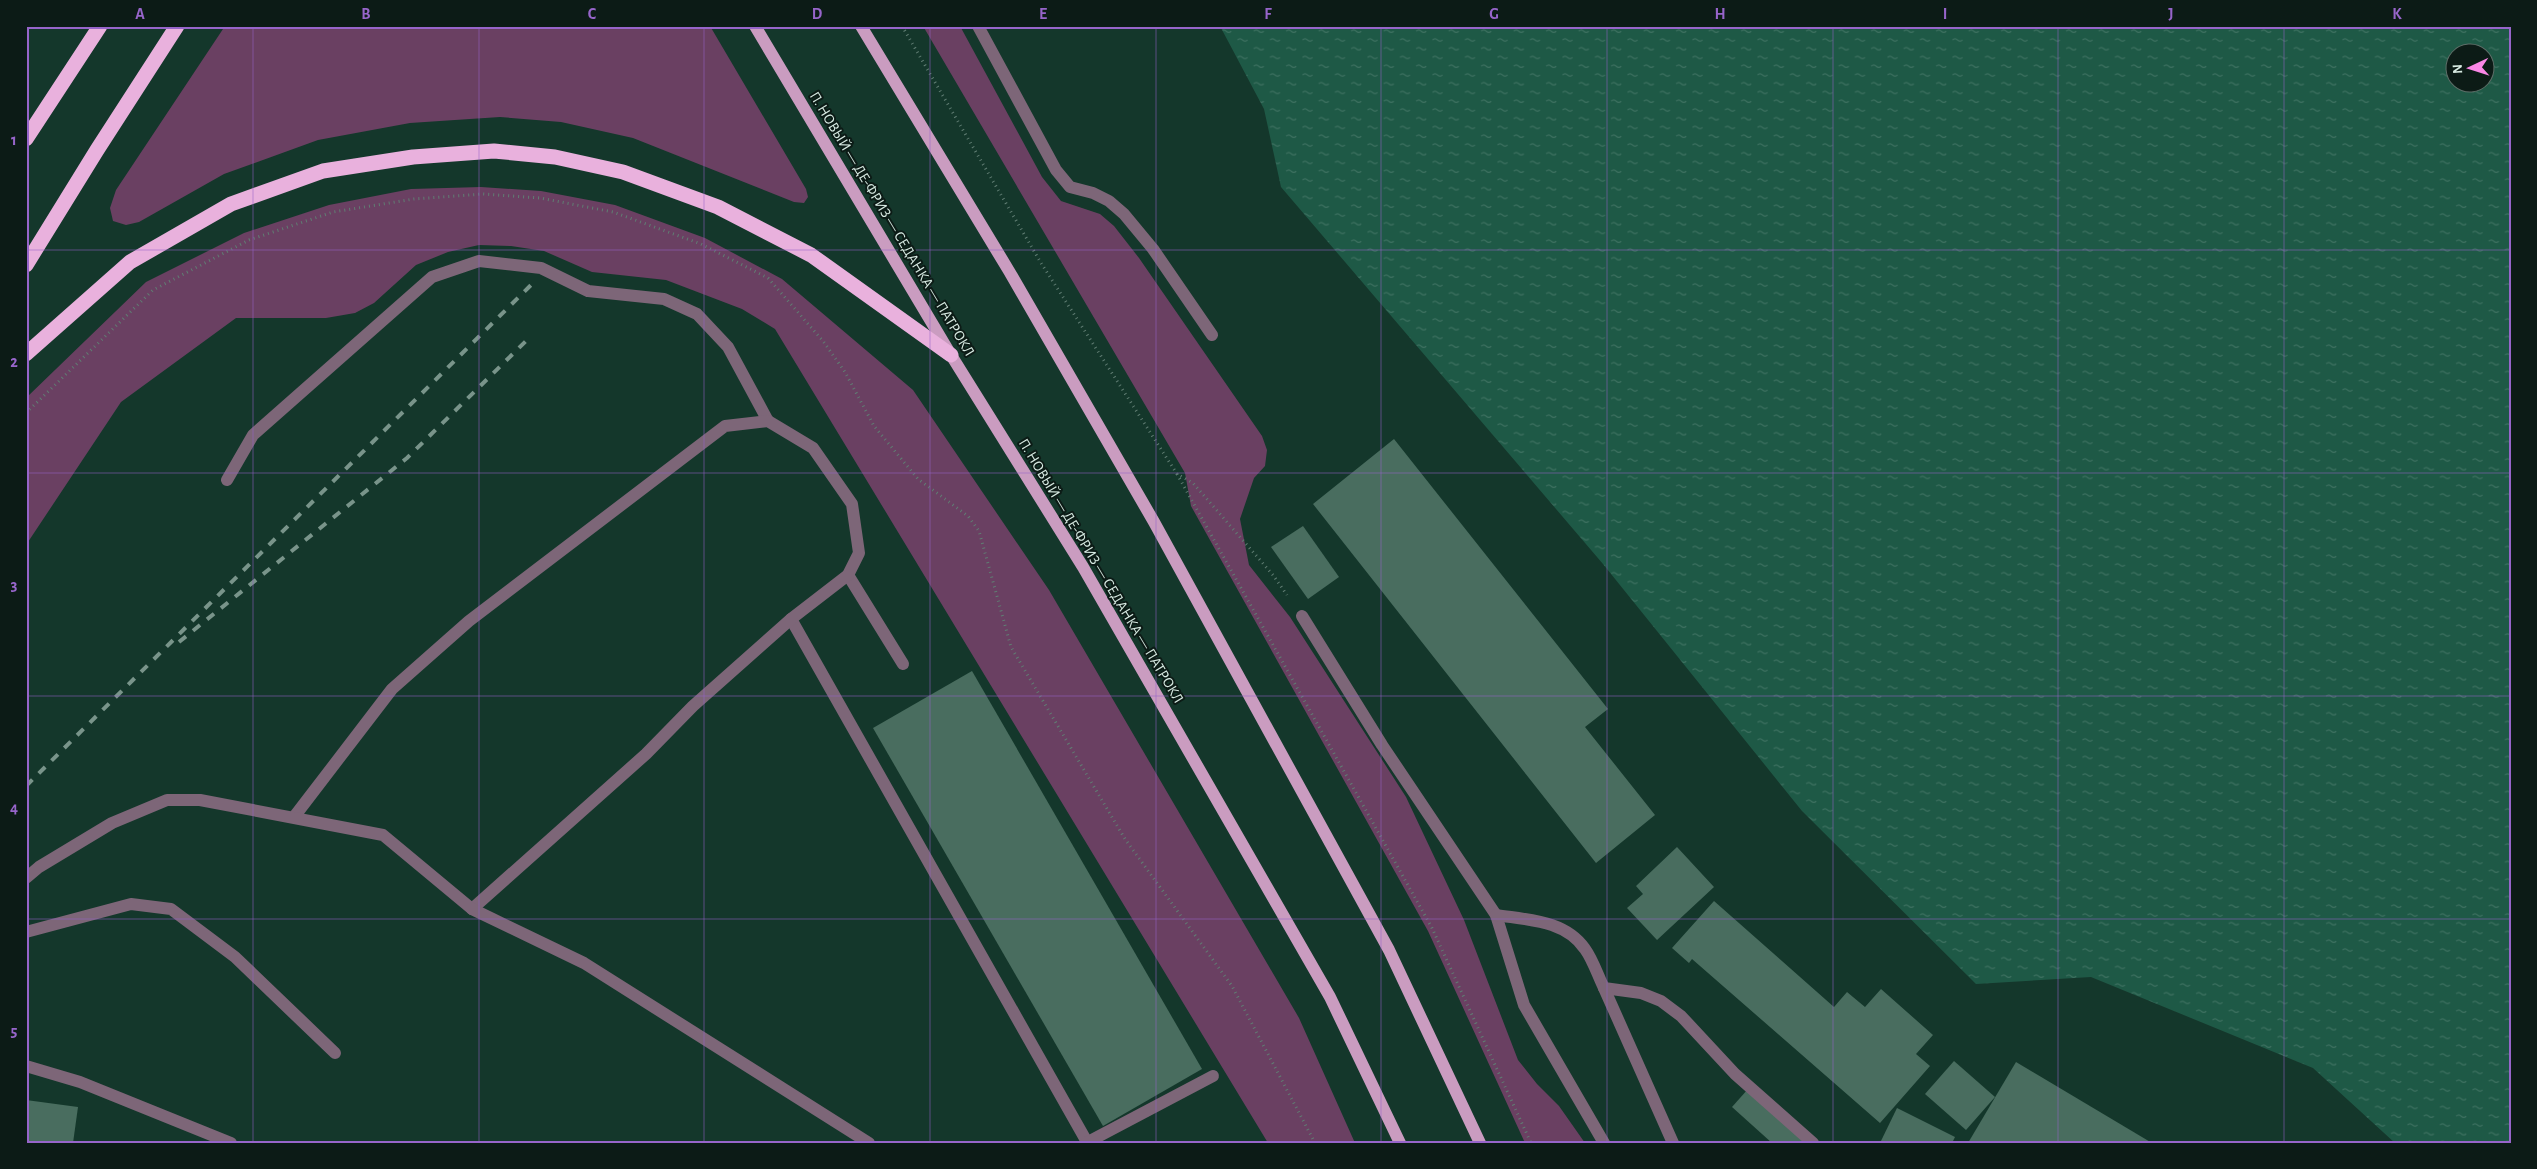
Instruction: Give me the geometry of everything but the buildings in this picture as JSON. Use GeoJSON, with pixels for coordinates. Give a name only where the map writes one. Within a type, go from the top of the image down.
{"type":"FeatureCollection","features":[{"type":"Feature","properties":{"kind":"highway"},"geometry":{"type":"LineString","coordinates":[[62,82],[90,26]]}},
{"type":"Feature","properties":{"kind":"highway"},"geometry":{"type":"LineString","coordinates":[[26,139],[100,26]]}},
{"type":"Feature","properties":{"kind":"highway"},"geometry":{"type":"LineString","coordinates":[[26,265],[177,26]]}},
{"type":"Feature","properties":{"kind":"highway"},"geometry":{"type":"LineString","coordinates":[[26,354],[130,262],[231,204],[323,171],[413,157],[494,151],[555,157],[623,172],[718,208],[811,255],[951,355]]}},
{"type":"Feature","properties":{"kind":"main road","name":"П. НОВЫЙ — ДЕ-ФРИЗ — СЕДАНКА — ПАТРОКЛ"},"geometry":{"type":"LineString","coordinates":[[756,26],[951,355],[1083,567],[1330,997],[1400,1143]]}},
{"type":"Feature","properties":{"kind":"main road"},"geometry":{"type":"LineString","coordinates":[[861,26],[1009,271],[1159,531],[1390,950],[1480,1143]]}},
{"type":"Feature","properties":{"kind":"lane"},"geometry":{"type":"LineString","coordinates":[[978,26],[1056,170],[1070,187],[1093,193],[1108,201],[1124,214],[1153,249],[1212,335]]}},
{"type":"Feature","properties":{"kind":"lane"},"geometry":{"type":"LineString","coordinates":[[227,480],[253,435],[432,277],[479,261],[541,268],[588,291],[664,299],[696,314],[728,347],[768,421],[813,448],[852,504],[859,553],[848,574],[791,619],[693,706],[646,754],[472,909]]}},
{"type":"Feature","properties":{"kind":"lane"},"geometry":{"type":"LineString","coordinates":[[294,817],[392,688],[469,621],[725,426],[768,421]]}},
{"type":"Feature","properties":{"kind":"lane"},"geometry":{"type":"LineString","coordinates":[[848,574],[903,664]]}},
{"type":"Feature","properties":{"kind":"lane"},"geometry":{"type":"LineString","coordinates":[[1302,616],[1382,745],[1496,915],[1524,1005],[1604,1143]]}},
{"type":"Feature","properties":{"kind":"lane"},"geometry":{"type":"LineString","coordinates":[[791,619],[1086,1142],[1213,1076]]}},
{"type":"Feature","properties":{"kind":"lane"},"geometry":{"type":"LineString","coordinates":[[26,878],[38,867],[112,823],[167,800],[200,800],[383,835],[472,909],[584,963],[869,1143]]}},
{"type":"Feature","properties":{"kind":"lane"},"geometry":{"type":"LineString","coordinates":[[26,932],[131,904],[171,909],[235,957],[335,1053]]}},
{"type":"Feature","properties":{"kind":"lane"},"geometry":{"type":"LineString","coordinates":[[1496,915],[1550,924],[1571,934],[1585,949],[1673,1143]]}},
{"type":"Feature","properties":{"kind":"lane"},"geometry":{"type":"LineString","coordinates":[[1604,988],[1641,993],[1661,1001],[1681,1016],[1735,1074],[1813,1143]]}},
{"type":"Feature","properties":{"kind":"lane"},"geometry":{"type":"LineString","coordinates":[[26,1066],[80,1082],[231,1143]]}},
{"type":"Feature","properties":{"kind":"path"},"geometry":{"type":"LineString","coordinates":[[902,26],[1041,263],[1177,474],[1432,928],[1531,1143]]}},
{"type":"Feature","properties":{"kind":"path"},"geometry":{"type":"LineString","coordinates":[[26,413],[152,290],[249,240],[333,212],[414,199],[483,194],[540,198],[612,212],[701,244],[768,278],[823,341],[845,372],[874,426],[911,471],[918,479],[968,516],[979,531],[1011,647],[1125,839],[1232,986],[1315,1143]]}},
{"type":"Feature","properties":{"kind":"path"},"geometry":{"type":"LineString","coordinates":[[1177,474],[1193,483],[1273,575],[1302,616]]}},
{"type":"Feature","properties":{"kind":"shaded area"},"geometry":{"type":"Polygon","coordinates":[[[225,26],[710,26],[806,189],[808,197],[804,203],[794,202],[633,138],[561,122],[500,117],[410,123],[318,140],[224,174],[139,222],[126,225],[113,221],[110,208],[116,190],[225,26]]]}},
{"type":"Feature","properties":{"kind":"shaded area"},"geometry":{"type":"Polygon","coordinates":[[[923,26],[960,26],[1042,177],[1061,201],[1100,214],[1114,226],[1139,258],[1262,436],[1267,450],[1265,466],[1254,478],[1240,519],[1249,565],[1290,617],[1406,797],[1464,920],[1518,1060],[1537,1084],[1559,1106],[1585,1143],[1525,1143],[1428,931],[1191,506],[1185,473],[923,26]]]}},
{"type":"Feature","properties":{"kind":"shaded area"},"geometry":{"type":"Polygon","coordinates":[[[481,187],[541,191],[615,205],[705,238],[782,279],[913,390],[1049,590],[1299,1018],[1355,1143],[1268,1143],[775,329],[742,309],[666,280],[592,272],[544,251],[511,246],[479,245],[448,252],[416,265],[374,303],[355,313],[326,318],[236,318],[121,402],[26,545],[26,398],[146,282],[244,233],[329,205],[411,189],[481,187]]]}},
{"type":"Feature","properties":{"kind":"water"},"geometry":{"type":"Polygon","coordinates":[[[1220,26],[2511,26],[2511,1143],[2395,1143],[2313,1068],[2091,977],[1976,984],[1802,811],[1603,564],[1281,187],[1264,109],[1220,26]]]}},
{"type":"Feature","properties":{"kind":"railway"},"geometry":{"type":"LineString","coordinates":[[26,786],[534,282]]}},
{"type":"Feature","properties":{"kind":"railway"},"geometry":{"type":"LineString","coordinates":[[179,642],[407,458],[528,339]]}}]}
